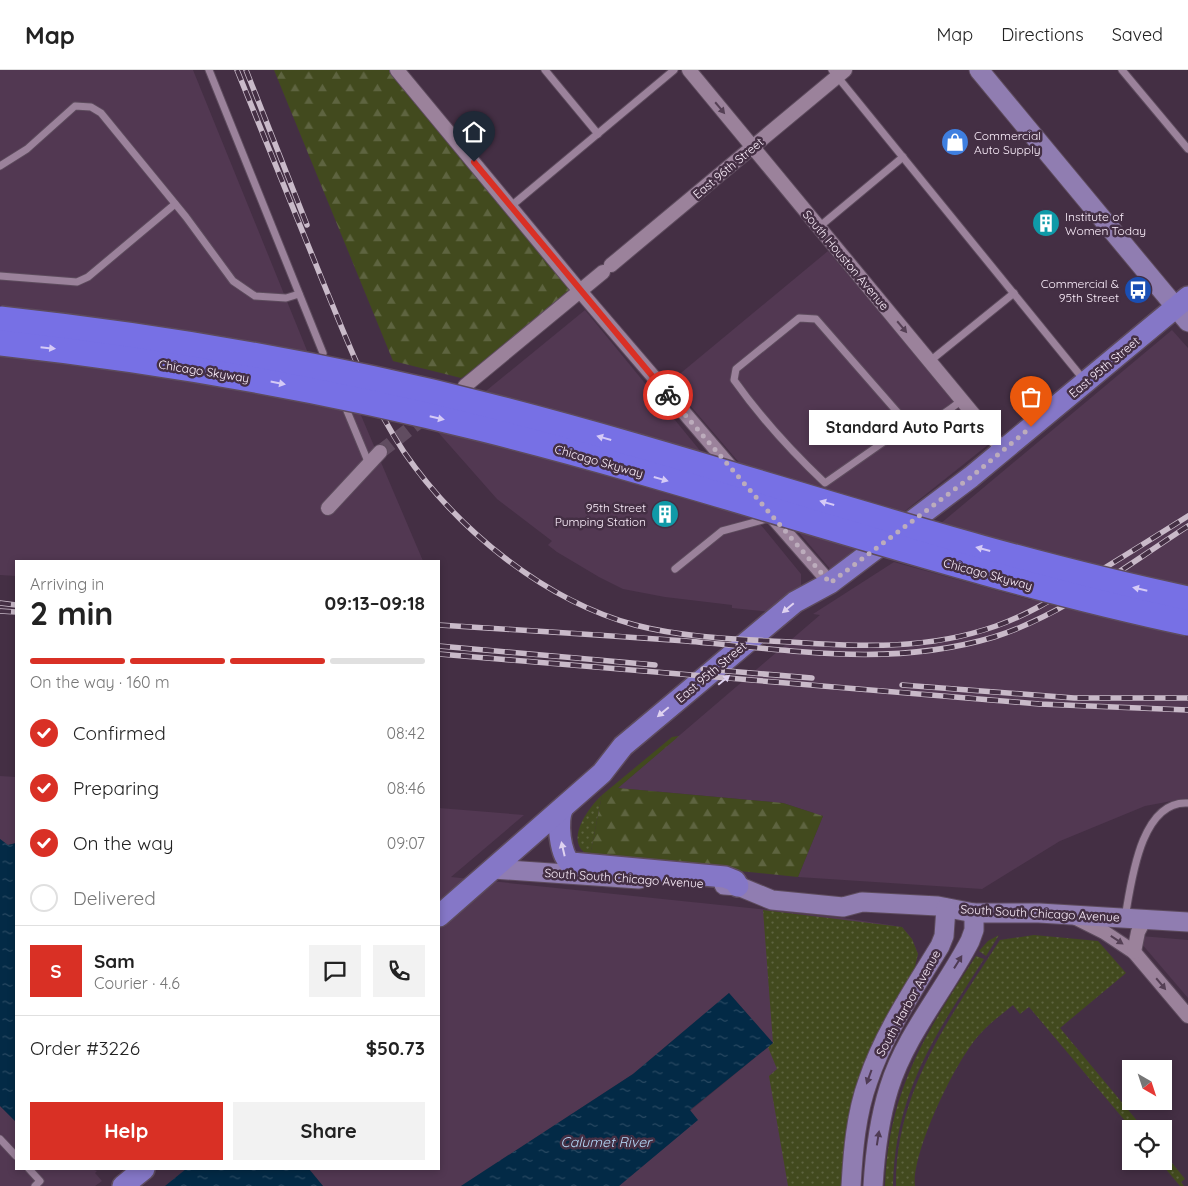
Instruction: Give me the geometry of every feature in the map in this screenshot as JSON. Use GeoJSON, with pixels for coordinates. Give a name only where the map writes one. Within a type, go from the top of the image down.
{"type":"FeatureCollection","features":[{"type":"Feature","properties":{"kind":"highway","name":"Chicago Skyway"},"geometry":{"type":"LineString","coordinates":[[0,319],[90,328],[213,348],[417,388],[618,442],[1029,561],[1188,599]]}},
{"type":"Feature","properties":{"kind":"highway","name":"Chicago Skyway"},"geometry":{"type":"LineString","coordinates":[[0,342],[87,352],[218,373],[414,412],[486,429],[1032,587],[1188,623]]}},
{"type":"Feature","properties":{"kind":"main road"},"geometry":{"type":"LineString","coordinates":[[979,70],[1184,309]]}},
{"type":"Feature","properties":{"kind":"main road","name":"East 95th Street"},"geometry":{"type":"LineString","coordinates":[[440,915],[602,773],[623,746],[787,608],[830,583],[1003,450],[1086,382],[1184,309]]}},
{"type":"Feature","properties":{"kind":"main road"},"geometry":{"type":"LineString","coordinates":[[562,808],[559,815],[560,835],[565,858],[571,863],[725,877],[746,889]]}},
{"type":"Feature","properties":{"kind":"main road","name":"South South Chicago Avenue"},"geometry":{"type":"LineString","coordinates":[[494,869],[746,889],[773,888],[847,895],[862,902],[946,908],[974,913],[1068,914],[1188,922]]}},
{"type":"Feature","properties":{"kind":"main road","name":"South Harbor Avenue"},"geometry":{"type":"LineString","coordinates":[[851,1186],[858,1118],[868,1081],[883,1044],[940,946],[944,936],[946,908]]}},
{"type":"Feature","properties":{"kind":"main road","name":"South Harbor Avenue"},"geometry":{"type":"LineString","coordinates":[[873,1186],[880,1122],[889,1088],[903,1054],[922,1018],[970,941],[974,930],[974,913]]}},
{"type":"Feature","properties":{"kind":"main road"},"geometry":{"type":"LineString","coordinates":[[123,1186],[143,1170]]}},
{"type":"Feature","properties":{"kind":"street","name":"South Houston Avenue"},"geometry":{"type":"LineString","coordinates":[[689,70],[1003,450]]}},
{"type":"Feature","properties":{"kind":"street"},"geometry":{"type":"LineString","coordinates":[[400,71],[580,291],[830,583]]}},
{"type":"Feature","properties":{"kind":"street","name":"East 96th Street"},"geometry":{"type":"LineString","coordinates":[[465,386],[753,147],[838,72]]}},
{"type":"Feature","properties":{"kind":"street"},"geometry":{"type":"LineString","coordinates":[[328,508],[380,452]]}},
{"type":"Feature","properties":{"kind":"street"},"geometry":{"type":"LineString","coordinates":[[1068,914],[1104,932],[1134,952],[1188,1016]]}},
{"type":"Feature","properties":{"kind":"street"},"geometry":{"type":"LineString","coordinates":[[1134,952],[1138,932],[1145,919]]}},
{"type":"Feature","properties":{"kind":"lane"},"geometry":{"type":"LineString","coordinates":[[209,70],[323,353]]}},
{"type":"Feature","properties":{"kind":"lane"},"geometry":{"type":"LineString","coordinates":[[545,70],[598,134]]}},
{"type":"Feature","properties":{"kind":"lane"},"geometry":{"type":"LineString","coordinates":[[510,207],[674,70]]}},
{"type":"Feature","properties":{"kind":"lane"},"geometry":{"type":"LineString","coordinates":[[1122,70],[1188,149]]}},
{"type":"Feature","properties":{"kind":"lane"},"geometry":{"type":"LineString","coordinates":[[838,72],[903,157],[1086,382]]}},
{"type":"Feature","properties":{"kind":"lane"},"geometry":{"type":"LineString","coordinates":[[0,166],[27,149],[75,106],[91,107],[102,113],[175,204],[233,281],[255,296],[286,298],[299,294]]}},
{"type":"Feature","properties":{"kind":"lane"},"geometry":{"type":"LineString","coordinates":[[819,227],[903,157]]}},
{"type":"Feature","properties":{"kind":"lane"},"geometry":{"type":"LineString","coordinates":[[0,276],[77,282],[88,277],[175,204]]}},
{"type":"Feature","properties":{"kind":"lane"},"geometry":{"type":"LineString","coordinates":[[930,361],[1014,293]]}},
{"type":"Feature","properties":{"kind":"lane"},"geometry":{"type":"LineString","coordinates":[[906,422],[816,319],[799,318],[736,369],[734,380],[754,408],[789,449],[825,482],[885,441],[906,422],[926,423],[943,415],[962,400]]}},
{"type":"Feature","properties":{"kind":"lane"},"geometry":{"type":"LineString","coordinates":[[347,411],[369,464]]}},
{"type":"Feature","properties":{"kind":"lane"},"geometry":{"type":"LineString","coordinates":[[676,569],[722,530],[773,517]]}},
{"type":"Feature","properties":{"kind":"lane"},"geometry":{"type":"LineString","coordinates":[[1125,918],[1134,866],[1147,831],[1170,805],[1188,803]]}},
{"type":"Feature","properties":{"kind":"lane"},"geometry":{"type":"LineString","coordinates":[[0,1139],[15,1155]]}},
{"type":"Feature","properties":{"kind":"lane"},"geometry":{"type":"LineString","coordinates":[[29,1170],[40,1181],[35,1186]]}},
{"type":"Feature","properties":{"kind":"shaded area"},"geometry":{"type":"Polygon","coordinates":[[[0,70],[193,70],[308,353],[215,335],[0,306],[0,70]]]}},
{"type":"Feature","properties":{"kind":"shaded area"},"geometry":{"type":"Polygon","coordinates":[[[828,251],[989,444],[831,570],[670,382],[828,251]]]}},
{"type":"Feature","properties":{"kind":"shaded area"},"geometry":{"type":"Polygon","coordinates":[[[585,310],[801,574],[801,588],[772,612],[732,608],[732,605],[665,597],[623,589],[599,577],[548,545],[552,541],[497,499],[437,431],[585,310]]]}},
{"type":"Feature","properties":{"kind":"shaded area"},"geometry":{"type":"Polygon","coordinates":[[[1172,330],[1188,348],[1188,798],[1145,806],[1060,841],[982,889],[798,877],[823,816],[783,803],[618,788],[820,615],[813,614],[894,562],[1031,600],[1078,561],[940,524],[1172,330]]]}},
{"type":"Feature","properties":{"kind":"shaded area"},"geometry":{"type":"Polygon","coordinates":[[[0,355],[86,364],[207,383],[360,413],[423,560],[15,560],[15,576],[0,575],[0,355]]]}},
{"type":"Feature","properties":{"kind":"shaded area"},"geometry":{"type":"Polygon","coordinates":[[[0,776],[15,777],[15,843],[8,845],[0,839],[0,776]]]}},
{"type":"Feature","properties":{"kind":"shaded area"},"geometry":{"type":"Polygon","coordinates":[[[440,808],[524,815],[451,877],[837,917],[902,927],[912,939],[918,954],[887,1019],[844,1186],[619,1186],[697,1120],[690,1111],[773,1043],[729,993],[633,1074],[461,1186],[323,1186],[310,1170],[440,1170],[440,808]]]}},
{"type":"Feature","properties":{"kind":"shaded area"},"geometry":{"type":"Polygon","coordinates":[[[1141,936],[1188,940],[1188,998],[1141,943],[1141,936]]]}},
{"type":"Feature","properties":{"kind":"shaded area"},"geometry":{"type":"Polygon","coordinates":[[[0,1106],[15,1121],[15,1170],[94,1170],[97,1171],[95,1173],[102,1181],[95,1186],[0,1186],[0,1106]]]}},
{"type":"Feature","properties":{"kind":"green space"},"geometry":{"type":"Polygon","coordinates":[[[274,70],[390,70],[574,293],[486,364],[461,378],[393,361],[274,70]]]}},
{"type":"Feature","properties":{"kind":"green space"},"geometry":{"type":"Polygon","coordinates":[[[679,736],[618,788],[783,803],[823,816],[798,877],[590,856],[602,795],[672,737],[679,736]]]}},
{"type":"Feature","properties":{"kind":"green space"},"geometry":{"type":"Polygon","coordinates":[[[602,795],[590,856],[582,850],[578,843],[578,834],[580,826],[590,808],[602,795]]]}},
{"type":"Feature","properties":{"kind":"green space"},"geometry":{"type":"Polygon","coordinates":[[[763,910],[902,927],[912,939],[918,954],[914,971],[887,1019],[844,1186],[788,1186],[769,1076],[777,1069],[768,1047],[773,1043],[763,910]]]}},
{"type":"Feature","properties":{"kind":"green space"},"geometry":{"type":"Polygon","coordinates":[[[999,935],[986,956],[979,951],[988,941],[999,935]]]}},
{"type":"Feature","properties":{"kind":"green space"},"geometry":{"type":"Polygon","coordinates":[[[1034,935],[1098,941],[1126,973],[1060,1028],[1122,1103],[1122,1110],[1128,1110],[1137,1120],[1124,1120],[1029,1007],[1020,1014],[1013,1005],[981,1033],[960,1062],[928,1129],[920,1152],[915,1186],[896,1186],[898,1151],[905,1118],[916,1086],[945,1026],[1000,940],[1034,935]]]}},
{"type":"Feature","properties":{"kind":"green space"},"geometry":{"type":"Polygon","coordinates":[[[976,956],[984,959],[934,1039],[910,1093],[901,1122],[895,1152],[893,1186],[885,1186],[893,1121],[913,1064],[941,1011],[976,956]]]}},
{"type":"Feature","properties":{"kind":"green space"},"geometry":{"type":"Polygon","coordinates":[[[1172,1163],[1185,1179],[1181,1182],[1184,1186],[1180,1186],[1167,1170],[1172,1170],[1172,1163]]]}},
{"type":"Feature","properties":{"kind":"water"},"geometry":{"type":"Polygon","coordinates":[[[0,839],[8,845],[15,843],[15,1121],[0,1106],[0,839]]]}},
{"type":"Feature","properties":{"kind":"water","name":"Calumet River"},"geometry":{"type":"Polygon","coordinates":[[[729,993],[773,1043],[690,1110],[698,1120],[619,1186],[461,1186],[633,1074],[729,993]]]}},
{"type":"Feature","properties":{"kind":"water"},"geometry":{"type":"Polygon","coordinates":[[[143,1170],[310,1170],[323,1186],[159,1186],[143,1170]]]}},
{"type":"Feature","properties":{"kind":"pier"},"geometry":{"type":"Polygon","coordinates":[[[141,1170],[185,1170],[165,1186],[155,1186],[141,1170]]]}},
{"type":"Feature","properties":{"kind":"tunnel"},"geometry":{"type":"LineString","coordinates":[[380,452],[429,414]]}},
{"type":"Feature","properties":{"kind":"railway"},"geometry":{"type":"LineString","coordinates":[[237,70],[359,369],[391,432],[404,452],[425,481],[450,508],[476,534],[505,558],[535,580],[601,614],[635,625],[673,633],[732,639],[843,645],[894,645],[945,639],[971,634],[996,626],[1041,606],[1188,516]]}},
{"type":"Feature","properties":{"kind":"railway"},"geometry":{"type":"LineString","coordinates":[[246,70],[307,225]]}},
{"type":"Feature","properties":{"kind":"railway"},"geometry":{"type":"LineString","coordinates":[[440,625],[686,641],[803,652],[841,654],[917,652],[994,637],[1020,628],[1094,588],[1188,526]]}},
{"type":"Feature","properties":{"kind":"railway"},"geometry":{"type":"LineString","coordinates":[[0,603],[15,605]]}},
{"type":"Feature","properties":{"kind":"railway"},"geometry":{"type":"LineString","coordinates":[[0,611],[15,612]]}},
{"type":"Feature","properties":{"kind":"railway"},"geometry":{"type":"LineString","coordinates":[[440,646],[655,665]]}},
{"type":"Feature","properties":{"kind":"railway"},"geometry":{"type":"LineString","coordinates":[[440,654],[1039,704],[1188,710]]}},
{"type":"Feature","properties":{"kind":"railway"},"geometry":{"type":"LineString","coordinates":[[703,669],[812,678]]}},
{"type":"Feature","properties":{"kind":"railway"},"geometry":{"type":"LineString","coordinates":[[902,685],[1074,698],[1188,698]]}},
{"type":"Feature","properties":{"kind":"way so far"},"geometry":{"type":"LineString","coordinates":[[668,395],[830,583],[971,477],[1031,427]]}},
{"type":"Feature","properties":{"kind":"place","name":"Commercial Auto Supply"},"geometry":{"type":"Point","coordinates":[955,142]}},
{"type":"Feature","properties":{"kind":"place","name":"Institute of Women Today"},"geometry":{"type":"Point","coordinates":[1046,223]}},
{"type":"Feature","properties":{"kind":"place","name":"Commercial & 95th Street"},"geometry":{"type":"Point","coordinates":[1138,290]}},
{"type":"Feature","properties":{"kind":"place","name":"Standard Auto Parts"},"geometry":{"type":"Point","coordinates":[1031,427]}},
{"type":"Feature","properties":{"kind":"place","name":"95th Street Pumping Station"},"geometry":{"type":"Point","coordinates":[665,514]}},
{"type":"Feature","properties":{"kind":"route"},"geometry":{"type":"LineString","coordinates":[[474,162],[668,395]]}}]}
